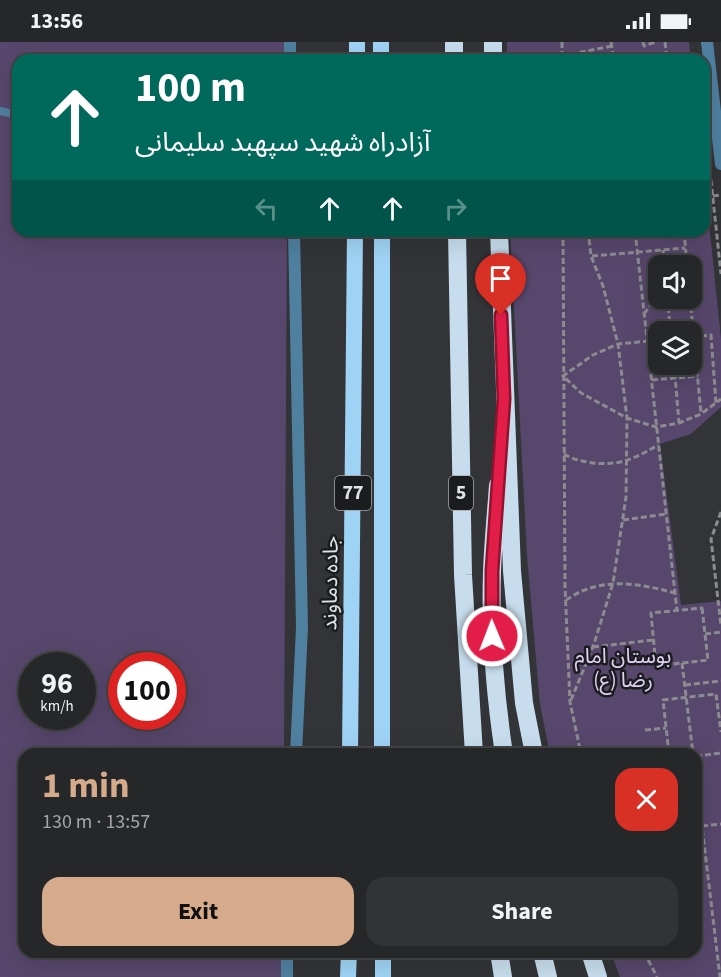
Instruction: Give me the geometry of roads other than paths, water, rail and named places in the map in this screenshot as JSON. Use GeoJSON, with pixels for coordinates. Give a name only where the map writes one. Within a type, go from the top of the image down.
{"type":"FeatureCollection","features":[{"type":"Feature","properties":{"kind":"highway","name":"جاده دماوند"},"geometry":{"type":"LineString","coordinates":[[350,748],[355,237]]}},
{"type":"Feature","properties":{"kind":"highway","name":"77"},"geometry":{"type":"LineString","coordinates":[[381,237],[382,748]]}},
{"type":"Feature","properties":{"kind":"highway","name":"5"},"geometry":{"type":"LineString","coordinates":[[457,237],[463,575],[474,748]]}},
{"type":"Feature","properties":{"kind":"highway"},"geometry":{"type":"LineString","coordinates":[[499,237],[512,571],[524,703],[533,748]]}},
{"type":"Feature","properties":{"kind":"highway"},"geometry":{"type":"LineString","coordinates":[[503,748],[493,656],[492,571],[504,399]]}},
{"type":"Feature","properties":{"kind":"highway"},"geometry":{"type":"LineString","coordinates":[[348,977],[349,958]]}},
{"type":"Feature","properties":{"kind":"highway"},"geometry":{"type":"LineString","coordinates":[[383,958],[383,977]]}},
{"type":"Feature","properties":{"kind":"highway"},"geometry":{"type":"LineString","coordinates":[[500,958],[503,977]]}},
{"type":"Feature","properties":{"kind":"highway"},"geometry":{"type":"LineString","coordinates":[[543,958],[548,977]]}},
{"type":"Feature","properties":{"kind":"highway"},"geometry":{"type":"LineString","coordinates":[[592,958],[598,977]]}},
{"type":"Feature","properties":{"kind":"street"},"geometry":{"type":"LineString","coordinates":[[710,88],[715,164]]}},
{"type":"Feature","properties":{"kind":"street"},"geometry":{"type":"LineString","coordinates":[[294,237],[302,627],[296,748]]}},
{"type":"Feature","properties":{"kind":"street"},"geometry":{"type":"LineString","coordinates":[[287,958],[287,977]]}},
{"type":"Feature","properties":{"kind":"park label","name":"بوستان امام رضا (ع)"},"geometry":{"type":"Point","coordinates":[623,668]}}]}
